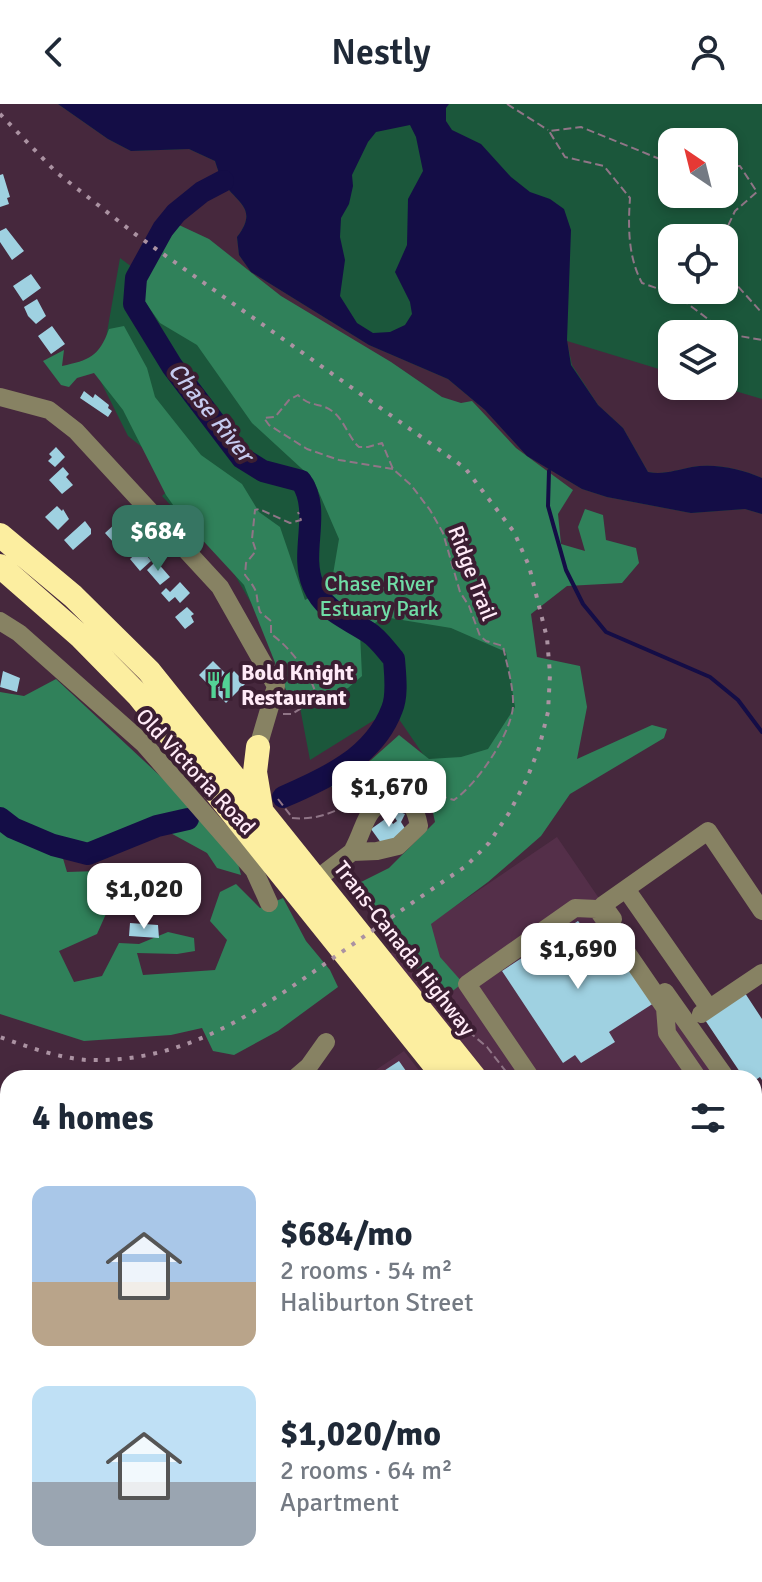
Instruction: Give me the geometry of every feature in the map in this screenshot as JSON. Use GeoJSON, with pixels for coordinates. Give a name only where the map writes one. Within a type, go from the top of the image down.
{"type":"FeatureCollection","features":[{"type":"Feature","properties":{"kind":"highway","name":"Trans-Canada Highway"},"geometry":{"type":"LineString","coordinates":[[0,522],[9,542],[73,596],[149,671],[469,1070]]}},
{"type":"Feature","properties":{"kind":"highway"},"geometry":{"type":"LineString","coordinates":[[0,566],[81,637],[138,695],[439,1070]]}},
{"type":"Feature","properties":{"kind":"highway"},"geometry":{"type":"LineString","coordinates":[[258,747],[255,772],[262,811]]}},
{"type":"Feature","properties":{"kind":"street"},"geometry":{"type":"LineString","coordinates":[[0,397],[49,410],[76,431],[220,587],[276,686],[258,747]]}},
{"type":"Feature","properties":{"kind":"street","name":"Old Victoria Road"},"geometry":{"type":"LineString","coordinates":[[0,621],[19,633],[144,744],[254,870],[269,903]]}},
{"type":"Feature","properties":{"kind":"street"},"geometry":{"type":"LineString","coordinates":[[720,1070],[603,905],[708,831],[762,911]]}},
{"type":"Feature","properties":{"kind":"street"},"geometry":{"type":"LineString","coordinates":[[317,879],[352,852]]}},
{"type":"Feature","properties":{"kind":"street"},"geometry":{"type":"LineString","coordinates":[[626,889],[709,1008]]}},
{"type":"Feature","properties":{"kind":"street"},"geometry":{"type":"LineString","coordinates":[[526,1070],[467,984],[575,908],[597,909],[665,1008],[667,1033],[692,1070]]}},
{"type":"Feature","properties":{"kind":"street"},"geometry":{"type":"LineString","coordinates":[[687,1023],[762,973]]}},
{"type":"Feature","properties":{"kind":"street"},"geometry":{"type":"LineString","coordinates":[[304,1070],[326,1042]]}},
{"type":"Feature","properties":{"kind":"path"},"geometry":{"type":"LineString","coordinates":[[507,104],[549,131],[565,157],[604,166],[630,198],[628,228],[635,270],[642,283],[676,295],[728,334],[762,340]]}},
{"type":"Feature","properties":{"kind":"path"},"geometry":{"type":"LineString","coordinates":[[549,131],[581,127],[658,158]]}},
{"type":"Feature","properties":{"kind":"path"},"geometry":{"type":"LineString","coordinates":[[738,166],[757,192],[762,193]]}},
{"type":"Feature","properties":{"kind":"path"},"geometry":{"type":"LineString","coordinates":[[757,192],[735,211],[726,230],[734,282],[762,313]]}},
{"type":"Feature","properties":{"kind":"path","name":"Ridge Trail"},"geometry":{"type":"LineString","coordinates":[[393,469],[339,460],[307,449],[269,425],[264,418],[275,417],[289,400],[298,395],[308,404],[323,406],[334,412],[359,447],[382,443],[393,469],[411,485],[443,533],[460,592],[483,639],[503,646],[513,696],[512,712],[487,765],[463,794],[454,800],[441,798]]}},
{"type":"Feature","properties":{"kind":"path"},"geometry":{"type":"LineString","coordinates":[[269,714],[292,714],[317,698],[302,665],[271,634],[271,621],[260,612],[258,592],[244,569],[256,551],[252,539],[255,510],[290,523],[301,520],[298,512]]}},
{"type":"Feature","properties":{"kind":"path"},"geometry":{"type":"LineString","coordinates":[[292,818],[328,814],[377,782],[388,779],[398,781]]}},
{"type":"Feature","properties":{"kind":"shaded area"},"geometry":{"type":"Polygon","coordinates":[[[58,104],[449,104],[446,121],[452,130],[481,144],[511,177],[530,192],[550,199],[564,209],[571,230],[567,340],[571,365],[598,405],[623,428],[648,472],[665,473],[710,466],[754,475],[762,478],[762,514],[745,509],[691,513],[607,497],[582,489],[527,456],[485,410],[448,379],[369,345],[251,272],[239,255],[237,237],[246,212],[222,180],[215,161],[189,149],[131,151],[58,104]],[[410,125],[376,132],[352,175],[349,204],[341,218],[340,237],[345,260],[340,296],[357,323],[373,333],[390,332],[405,325],[412,314],[410,302],[395,272],[407,245],[408,199],[423,171],[416,137],[410,125]]]}},
{"type":"Feature","properties":{"kind":"shaded area"},"geometry":{"type":"Polygon","coordinates":[[[557,837],[717,1070],[481,1070],[387,955],[418,940],[423,928],[557,837]]]}},
{"type":"Feature","properties":{"kind":"shaded area"},"geometry":{"type":"Polygon","coordinates":[[[404,1051],[419,1070],[376,1070],[404,1051]]]}},
{"type":"Feature","properties":{"kind":"green space"},"geometry":{"type":"Polygon","coordinates":[[[58,104],[762,104],[762,399],[738,392],[738,320],[658,320],[658,369],[567,341],[572,365],[598,405],[623,428],[648,472],[665,473],[710,466],[754,475],[762,478],[762,514],[745,509],[691,513],[607,497],[582,489],[527,456],[485,410],[448,379],[369,345],[251,272],[239,255],[237,237],[246,212],[222,180],[215,161],[189,149],[131,151],[58,104]]]}},
{"type":"Feature","properties":{"kind":"green space"},"geometry":{"type":"Polygon","coordinates":[[[179,225],[209,239],[281,296],[391,362],[442,397],[461,403],[472,401],[516,448],[573,490],[558,514],[561,544],[585,551],[578,527],[585,509],[603,515],[606,540],[636,548],[639,563],[622,583],[567,586],[531,614],[537,657],[580,666],[587,707],[577,759],[652,725],[667,729],[664,738],[570,794],[541,836],[488,882],[431,924],[440,957],[463,983],[446,996],[404,956],[357,884],[389,868],[435,822],[430,799],[412,772],[387,775],[343,799],[330,785],[371,760],[399,735],[429,759],[461,757],[488,749],[515,707],[506,652],[451,628],[384,617],[360,633],[362,676],[348,688],[305,703],[286,690],[244,585],[183,519],[166,495],[123,410],[94,373],[77,378],[69,387],[61,385],[43,361],[64,350],[62,366],[86,359],[101,346],[109,329],[124,326],[147,368],[155,397],[201,455],[242,484],[259,512],[280,527],[305,600],[331,586],[339,539],[313,479],[252,423],[197,345],[160,323],[143,299],[149,268],[179,225]]]}},
{"type":"Feature","properties":{"kind":"green space","name":"Chase River Estuary Park"},"geometry":{"type":"Polygon","coordinates":[[[120,258],[456,510],[523,697],[468,820],[392,709],[310,760],[294,676],[233,572],[162,496],[181,478],[128,436],[99,378],[120,258]]]}},
{"type":"Feature","properties":{"kind":"green space"},"geometry":{"type":"Polygon","coordinates":[[[56,679],[172,787],[237,860],[241,875],[217,868],[207,853],[165,830],[97,851],[62,855],[67,872],[97,871],[122,878],[97,934],[59,951],[74,982],[102,976],[119,943],[139,944],[168,932],[194,938],[195,951],[137,953],[143,975],[215,970],[227,940],[210,921],[220,892],[236,884],[260,908],[283,898],[306,941],[330,970],[338,987],[278,1031],[234,1055],[213,1051],[202,1028],[171,1035],[84,1041],[0,1014],[0,692],[24,696],[56,679]]]}},
{"type":"Feature","properties":{"kind":"building"},"geometry":{"type":"Polygon","coordinates":[[[3,174],[10,197],[7,198],[9,204],[0,207],[0,175],[3,174]]]}},
{"type":"Feature","properties":{"kind":"building"},"geometry":{"type":"Polygon","coordinates":[[[6,228],[24,251],[12,260],[0,242],[0,231],[6,228]]]}},
{"type":"Feature","properties":{"kind":"building"},"geometry":{"type":"Polygon","coordinates":[[[31,274],[41,288],[23,301],[13,286],[31,274]]]}},
{"type":"Feature","properties":{"kind":"building"},"geometry":{"type":"Polygon","coordinates":[[[37,299],[46,316],[36,324],[24,307],[37,299]]]}},
{"type":"Feature","properties":{"kind":"building"},"geometry":{"type":"Polygon","coordinates":[[[52,326],[65,344],[51,354],[38,336],[52,326]]]}},
{"type":"Feature","properties":{"kind":"building"},"geometry":{"type":"Polygon","coordinates":[[[84,391],[93,398],[95,394],[109,405],[112,411],[108,417],[80,398],[84,391]]]}},
{"type":"Feature","properties":{"kind":"building"},"geometry":{"type":"Polygon","coordinates":[[[56,447],[65,457],[55,467],[48,461],[52,457],[49,454],[56,447]]]}},
{"type":"Feature","properties":{"kind":"building"},"geometry":{"type":"Polygon","coordinates":[[[63,467],[73,485],[62,494],[49,480],[63,467]]]}},
{"type":"Feature","properties":{"kind":"building"},"geometry":{"type":"Polygon","coordinates":[[[57,506],[69,519],[58,530],[45,517],[57,506]]]}},
{"type":"Feature","properties":{"kind":"building"},"geometry":{"type":"Polygon","coordinates":[[[85,521],[91,534],[73,550],[64,540],[85,521]]]}},
{"type":"Feature","properties":{"kind":"building"},"geometry":{"type":"Polygon","coordinates":[[[116,523],[125,533],[114,543],[105,533],[116,523]]]}},
{"type":"Feature","properties":{"kind":"building"},"geometry":{"type":"Polygon","coordinates":[[[141,549],[149,554],[147,556],[151,561],[140,571],[130,559],[141,549]]]}},
{"type":"Feature","properties":{"kind":"building"},"geometry":{"type":"Polygon","coordinates":[[[156,561],[170,577],[160,585],[147,570],[156,561]]]}},
{"type":"Feature","properties":{"kind":"building"},"geometry":{"type":"Polygon","coordinates":[[[180,582],[190,593],[180,603],[175,597],[169,602],[161,593],[166,588],[170,592],[180,582]]]}},
{"type":"Feature","properties":{"kind":"building"},"geometry":{"type":"Polygon","coordinates":[[[187,607],[194,614],[191,616],[194,622],[185,629],[175,617],[187,607]]]}},
{"type":"Feature","properties":{"kind":"building"},"geometry":{"type":"Polygon","coordinates":[[[213,661],[229,677],[234,671],[246,683],[226,703],[199,675],[213,661]]]}},
{"type":"Feature","properties":{"kind":"building"},"geometry":{"type":"Polygon","coordinates":[[[3,671],[20,678],[17,692],[0,687],[3,671]]]}},
{"type":"Feature","properties":{"kind":"building"},"geometry":{"type":"Polygon","coordinates":[[[397,811],[405,814],[401,822],[406,830],[384,847],[371,829],[388,817],[393,824],[397,821],[394,816],[397,811]]]}},
{"type":"Feature","properties":{"kind":"building"},"geometry":{"type":"Polygon","coordinates":[[[578,921],[591,937],[604,930],[654,1003],[609,1032],[615,1042],[581,1063],[575,1055],[563,1063],[502,971],[578,921]]]}},
{"type":"Feature","properties":{"kind":"building"},"geometry":{"type":"Polygon","coordinates":[[[130,923],[158,925],[159,938],[129,936],[130,923]]]}},
{"type":"Feature","properties":{"kind":"building"},"geometry":{"type":"Polygon","coordinates":[[[743,990],[762,1019],[762,1070],[739,1070],[703,1017],[743,990]]]}},
{"type":"Feature","properties":{"kind":"building"},"geometry":{"type":"Polygon","coordinates":[[[399,1061],[405,1070],[385,1070],[399,1061]]]}},
{"type":"Feature","properties":{"kind":"waterway","name":"Chase River"},"geometry":{"type":"LineString","coordinates":[[223,181],[202,192],[176,213],[163,229],[136,278],[134,304],[172,366],[242,458],[263,471],[301,481],[310,505],[308,559],[313,585],[323,601],[336,613],[375,637],[394,659],[394,703],[374,740],[347,764],[283,797]]}},
{"type":"Feature","properties":{"kind":"waterway"},"geometry":{"type":"LineString","coordinates":[[549,471],[548,506],[566,570],[583,604],[606,632],[710,677],[738,700],[762,732]]}},
{"type":"Feature","properties":{"kind":"waterway","name":"Chase River"},"geometry":{"type":"LineString","coordinates":[[0,818],[13,828],[53,845],[88,854],[157,826],[188,819]]}},
{"type":"Feature","properties":{"kind":"railway"},"geometry":{"type":"LineString","coordinates":[[0,114],[56,172],[135,234],[465,468],[514,532],[529,566],[547,638],[550,674],[548,712],[539,748],[526,781],[489,843],[466,866],[279,995],[190,1043],[124,1059],[67,1057],[0,1037]]}},
{"type":"Feature","properties":{"kind":"place","name":"Bold Knight Restaurant"},"geometry":{"type":"Point","coordinates":[219,685]}}]}
